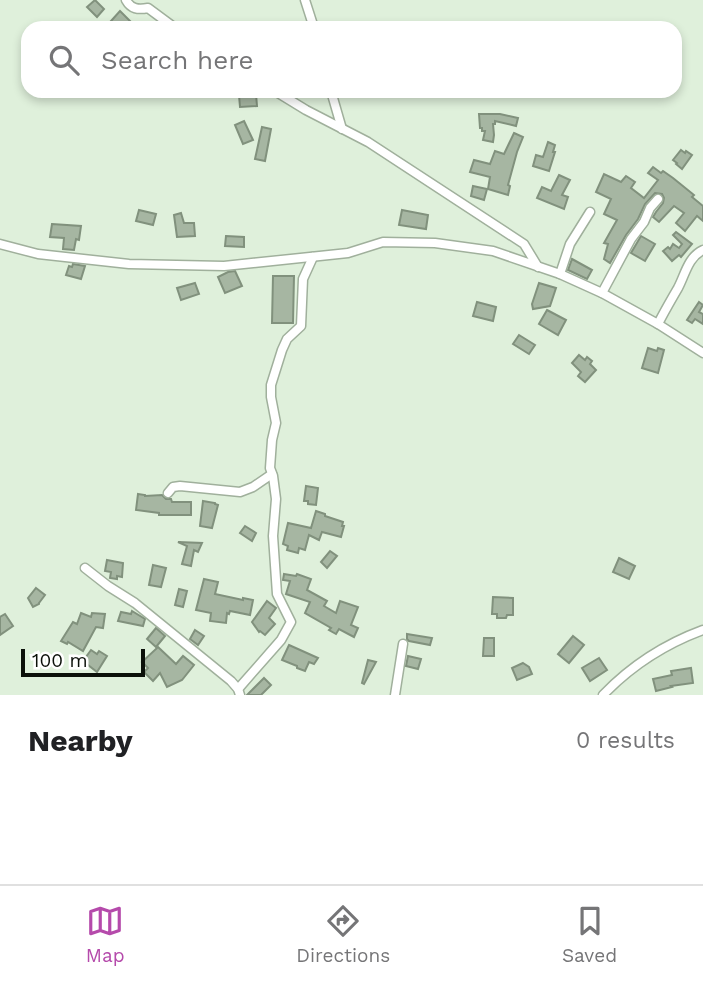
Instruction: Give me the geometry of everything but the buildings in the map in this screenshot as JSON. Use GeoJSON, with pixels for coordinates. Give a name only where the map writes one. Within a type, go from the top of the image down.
{"type":"FeatureCollection","features":[{"type":"Feature","properties":{"kind":"street"},"geometry":{"type":"LineString","coordinates":[[126,0],[132,7],[139,10],[148,8],[166,21]]}},
{"type":"Feature","properties":{"kind":"street"},"geometry":{"type":"LineString","coordinates":[[304,0],[312,21]]}},
{"type":"Feature","properties":{"kind":"street"},"geometry":{"type":"LineString","coordinates":[[287,98],[368,142],[524,244],[539,268]]}},
{"type":"Feature","properties":{"kind":"street"},"geometry":{"type":"LineString","coordinates":[[333,98],[342,129]]}},
{"type":"Feature","properties":{"kind":"street"},"geometry":{"type":"LineString","coordinates":[[602,293],[631,239],[658,199]]}},
{"type":"Feature","properties":{"kind":"street"},"geometry":{"type":"LineString","coordinates":[[560,274],[570,244],[590,212]]}},
{"type":"Feature","properties":{"kind":"street"},"geometry":{"type":"LineString","coordinates":[[0,244],[38,254],[128,264],[224,266],[348,253],[383,242],[435,243],[493,251],[560,274],[602,293],[703,353]]}},
{"type":"Feature","properties":{"kind":"street"},"geometry":{"type":"LineString","coordinates":[[658,324],[687,267],[697,253],[703,250]]}},
{"type":"Feature","properties":{"kind":"street"},"geometry":{"type":"LineString","coordinates":[[85,568],[135,603],[231,681],[239,692],[282,640],[291,622],[277,594],[273,536],[276,499],[270,468],[276,424],[271,385],[287,339],[301,326],[303,279],[313,257]]}},
{"type":"Feature","properties":{"kind":"street"},"geometry":{"type":"LineString","coordinates":[[168,493],[173,487],[180,486],[240,492],[254,487],[272,474]]}},
{"type":"Feature","properties":{"kind":"street"},"geometry":{"type":"LineString","coordinates":[[603,695],[643,661],[680,638],[703,630]]}},
{"type":"Feature","properties":{"kind":"street"},"geometry":{"type":"LineString","coordinates":[[396,695],[403,644]]}}]}
